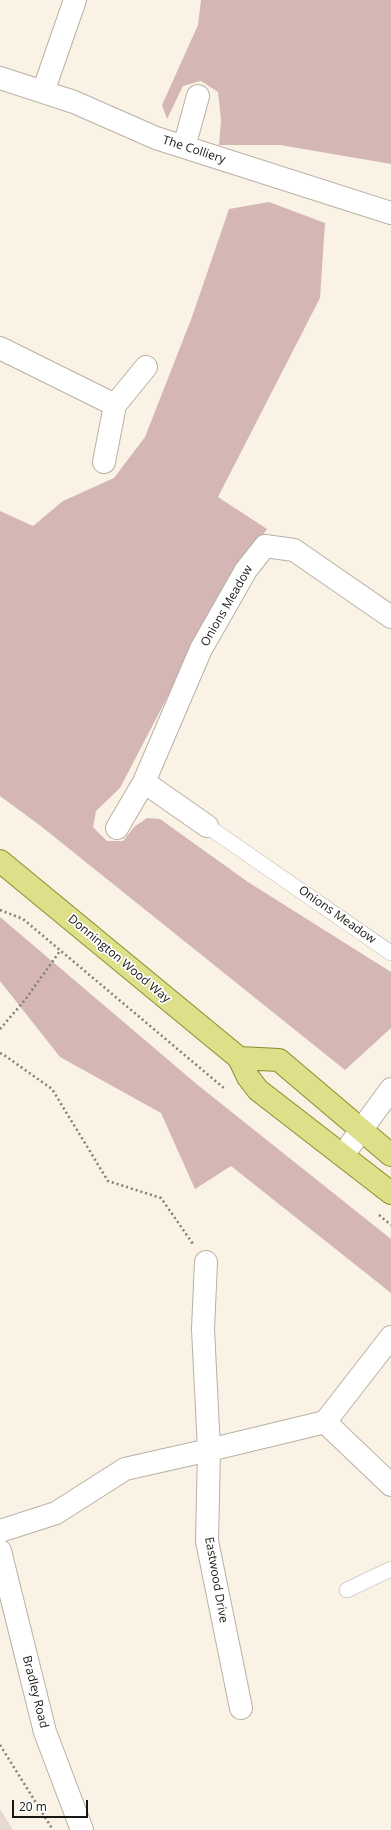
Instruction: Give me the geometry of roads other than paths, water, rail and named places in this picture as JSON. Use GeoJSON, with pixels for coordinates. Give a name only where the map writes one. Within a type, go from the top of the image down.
{"type":"FeatureCollection","features":[{"type":"Feature","properties":{"kind":"main road","name":"Donnington Wood Way"},"geometry":{"type":"LineString","coordinates":[[0,861],[239,1058],[248,1077],[258,1090],[391,1193]]}},
{"type":"Feature","properties":{"kind":"main road"},"geometry":{"type":"LineString","coordinates":[[239,1058],[279,1060],[391,1155]]}},
{"type":"Feature","properties":{"kind":"street"},"geometry":{"type":"LineString","coordinates":[[43,92],[75,0]]}},
{"type":"Feature","properties":{"kind":"street","name":"The Colliery"},"geometry":{"type":"LineString","coordinates":[[0,78],[74,102],[156,138],[391,212]]}},
{"type":"Feature","properties":{"kind":"street"},"geometry":{"type":"LineString","coordinates":[[184,147],[198,96]]}},
{"type":"Feature","properties":{"kind":"street"},"geometry":{"type":"LineString","coordinates":[[0,348],[115,405]]}},
{"type":"Feature","properties":{"kind":"street"},"geometry":{"type":"LineString","coordinates":[[104,462],[115,405],[146,367]]}},
{"type":"Feature","properties":{"kind":"street","name":"Onions Meadow"},"geometry":{"type":"LineString","coordinates":[[117,828],[144,782],[201,649],[246,570],[265,546],[294,550],[391,617]]}},
{"type":"Feature","properties":{"kind":"street","name":"Onions Meadow"},"geometry":{"type":"LineString","coordinates":[[144,782],[207,826]]}},
{"type":"Feature","properties":{"kind":"street"},"geometry":{"type":"LineString","coordinates":[[342,1155],[391,1089]]}},
{"type":"Feature","properties":{"kind":"street","name":"Eastwood Drive"},"geometry":{"type":"LineString","coordinates":[[206,1262],[203,1329],[209,1450],[207,1541],[241,1708]]}},
{"type":"Feature","properties":{"kind":"street"},"geometry":{"type":"LineString","coordinates":[[0,1531],[56,1513],[124,1469],[325,1422],[391,1337]]}},
{"type":"Feature","properties":{"kind":"street"},"geometry":{"type":"LineString","coordinates":[[325,1422],[391,1485]]}},
{"type":"Feature","properties":{"kind":"street","name":"Bradley Road"},"geometry":{"type":"LineString","coordinates":[[0,1551],[45,1732],[82,1830]]}},
{"type":"Feature","properties":{"kind":"lane","name":"Onions Meadow"},"geometry":{"type":"LineString","coordinates":[[207,826],[391,953]]}},
{"type":"Feature","properties":{"kind":"lane"},"geometry":{"type":"LineString","coordinates":[[347,1590],[391,1569]]}}]}
